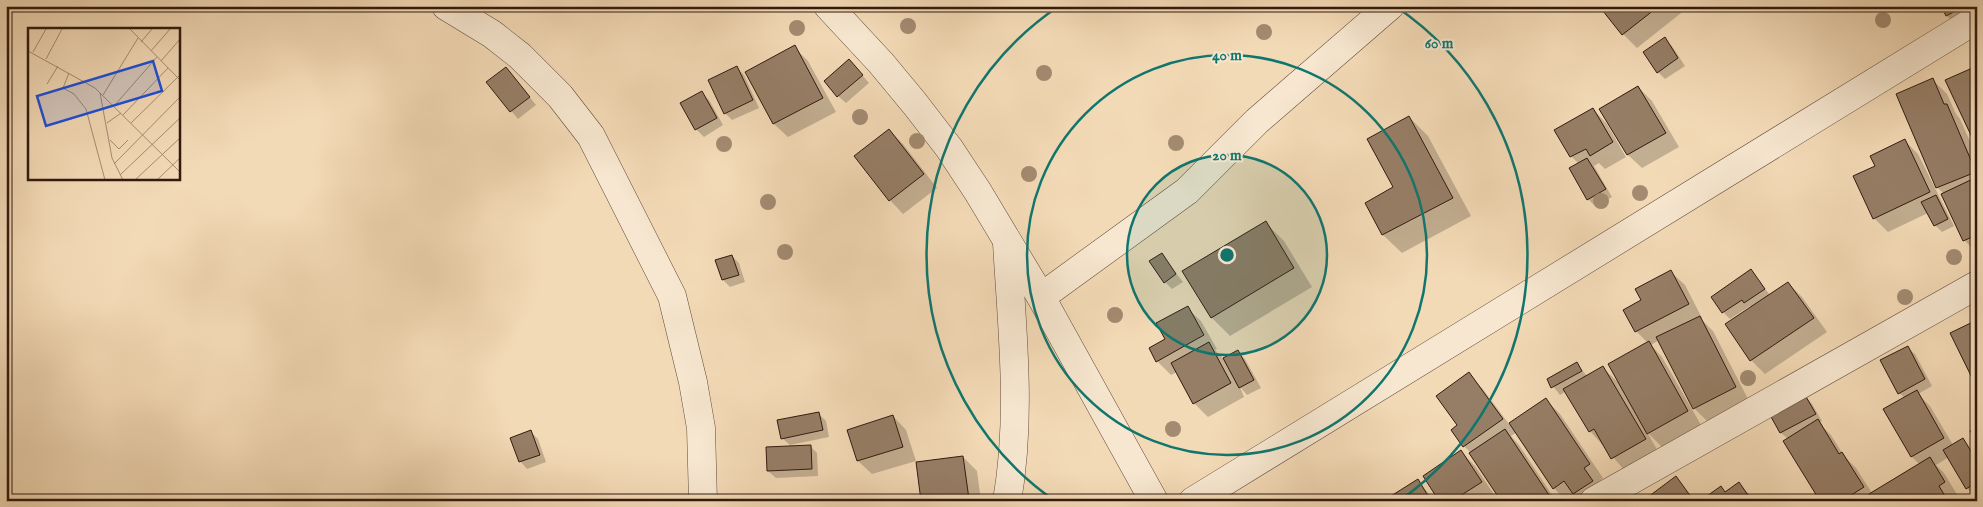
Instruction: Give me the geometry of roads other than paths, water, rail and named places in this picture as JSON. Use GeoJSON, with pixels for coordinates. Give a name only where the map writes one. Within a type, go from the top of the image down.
{"type":"FeatureCollection","features":[{"type":"Feature","properties":{"kind":"street"},"geometry":{"type":"LineString","coordinates":[[446,6],[492,34],[520,56],[560,96],[592,136],[672,296],[693,382],[701,428],[703,501]]}},
{"type":"Feature","properties":{"kind":"street"},"geometry":{"type":"LineString","coordinates":[[828,6],[881,63],[943,141],[978,192],[1041,296],[1154,501]]}},
{"type":"Feature","properties":{"kind":"street"},"geometry":{"type":"LineString","coordinates":[[1041,296],[1187,191],[1257,121],[1390,6]]}},
{"type":"Feature","properties":{"kind":"street"},"geometry":{"type":"LineString","coordinates":[[1193,501],[1977,19]]}},
{"type":"Feature","properties":{"kind":"street"},"geometry":{"type":"LineString","coordinates":[[1006,241],[1016,406],[1007,501]]}},
{"type":"Feature","properties":{"kind":"street"},"geometry":{"type":"LineString","coordinates":[[1594,501],[1977,284]]}}]}
